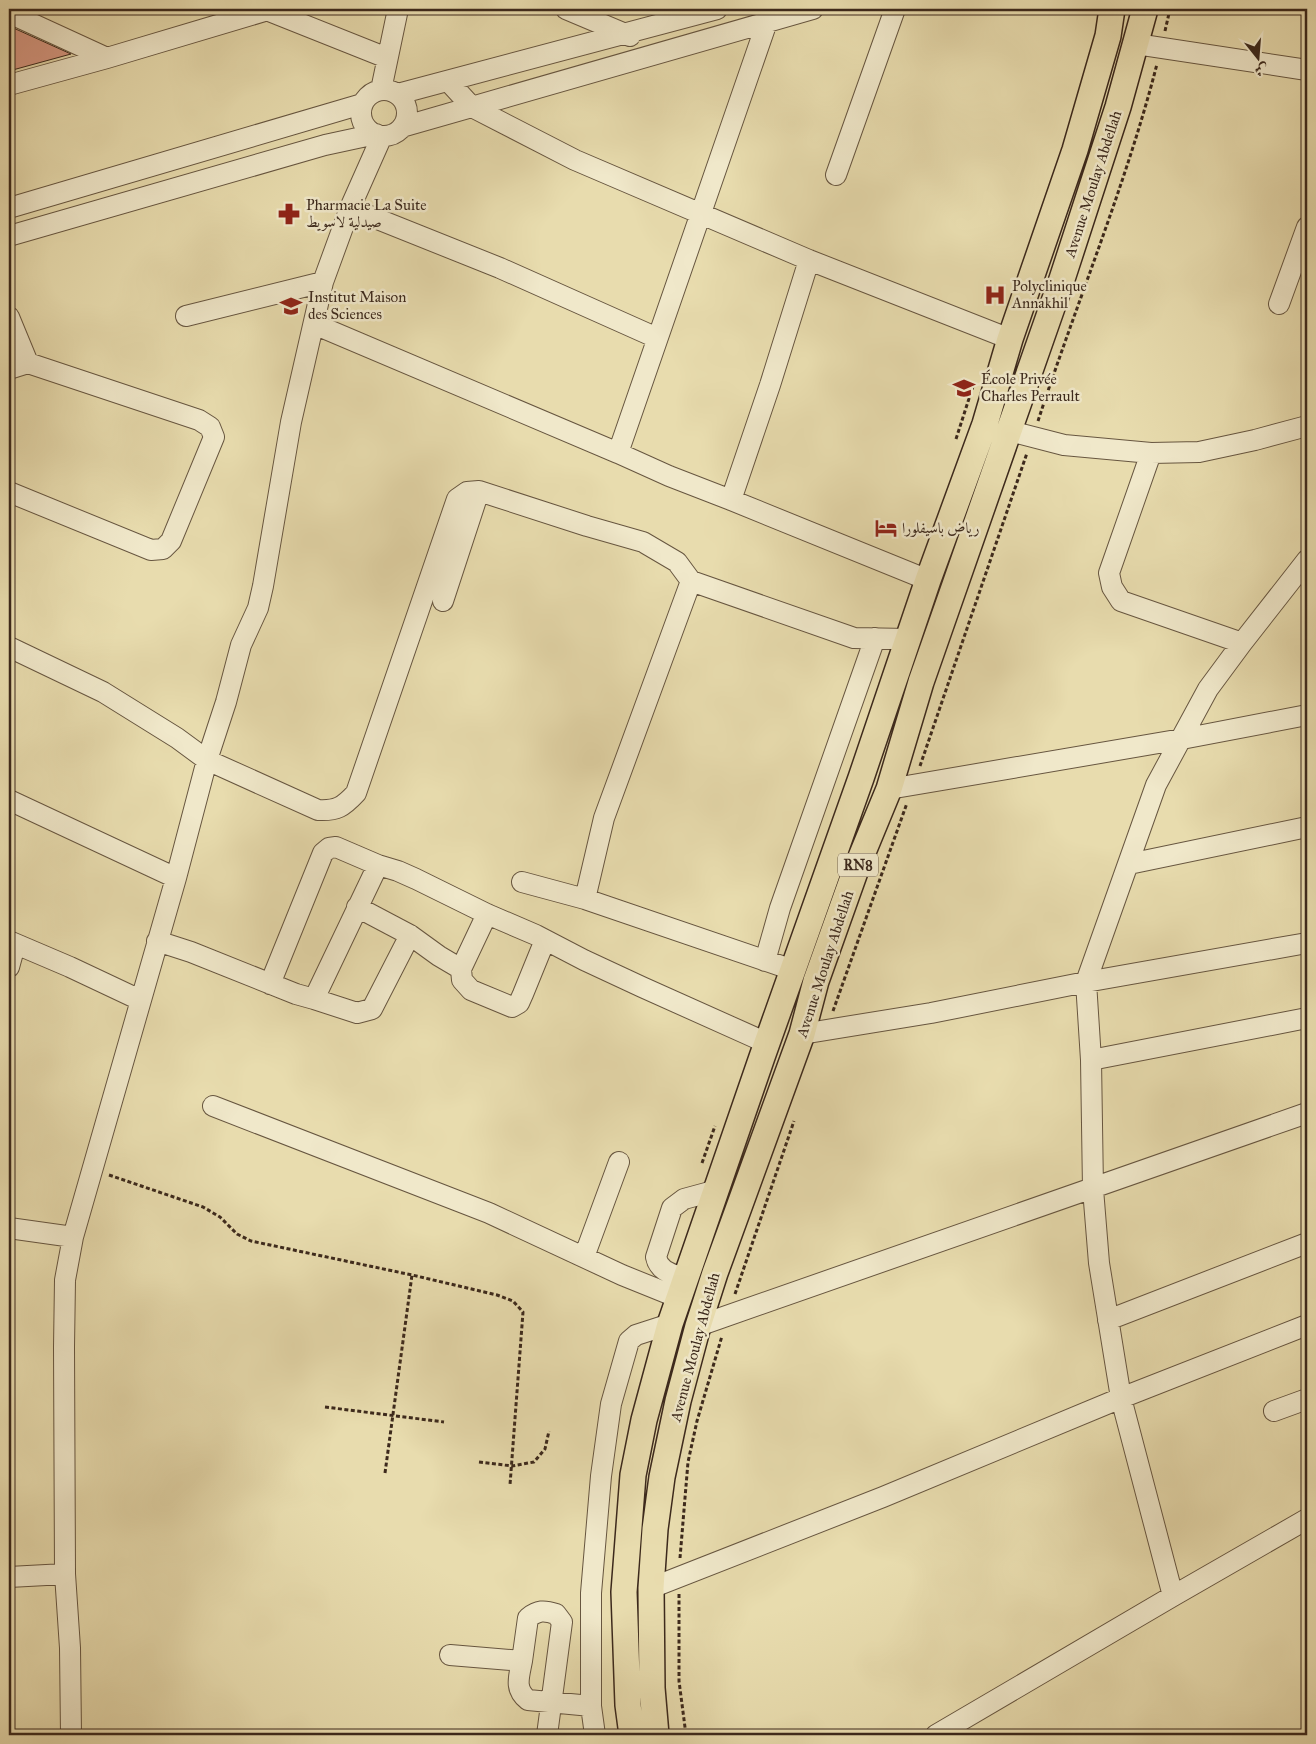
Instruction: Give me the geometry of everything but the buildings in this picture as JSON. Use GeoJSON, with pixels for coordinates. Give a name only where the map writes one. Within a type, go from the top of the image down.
{"type":"FeatureCollection","features":[{"type":"Feature","properties":{"kind":"main road","name":"Avenue Moulay Abdellah"},"geometry":{"type":"LineString","coordinates":[[632,1735],[628,1705],[624,1592],[633,1475],[644,1420],[670,1324],[861,778],[928,580],[985,424],[1010,339],[1075,150],[1108,36],[1112,9]]}},
{"type":"Feature","properties":{"kind":"main road","name":"Avenue Moulay Abdellah"},"geometry":{"type":"LineString","coordinates":[[656,1735],[652,1688],[651,1588],[654,1529],[662,1477],[678,1401],[698,1326],[724,1246],[814,1032],[816,982],[856,869],[888,789],[921,682],[1021,434],[1145,9]]}},
{"type":"Feature","properties":{"kind":"street"},"geometry":{"type":"LineString","coordinates":[[398,9],[387,58],[390,92],[406,104],[407,116],[402,127]]}},
{"type":"Feature","properties":{"kind":"street"},"geometry":{"type":"LineString","coordinates":[[566,9],[626,34],[659,54]]}},
{"type":"Feature","properties":{"kind":"street"},"geometry":{"type":"LineString","coordinates":[[379,135],[366,128],[361,116],[362,104],[370,94],[449,82],[717,9]]}},
{"type":"Feature","properties":{"kind":"street"},"geometry":{"type":"LineString","coordinates":[[9,236],[325,145],[393,134],[402,127],[813,9]]}},
{"type":"Feature","properties":{"kind":"street"},"geometry":{"type":"LineString","coordinates":[[836,175],[895,9]]}},
{"type":"Feature","properties":{"kind":"street"},"geometry":{"type":"LineString","coordinates":[[9,85],[107,58],[266,10],[387,58]]}},
{"type":"Feature","properties":{"kind":"street"},"geometry":{"type":"LineString","coordinates":[[9,13],[107,58]]}},
{"type":"Feature","properties":{"kind":"street"},"geometry":{"type":"LineString","coordinates":[[618,453],[767,22]]}},
{"type":"Feature","properties":{"kind":"street"},"geometry":{"type":"LineString","coordinates":[[1136,44],[1307,70]]}},
{"type":"Feature","properties":{"kind":"street"},"geometry":{"type":"LineString","coordinates":[[449,82],[472,107],[575,160],[810,260],[1010,339]]}},
{"type":"Feature","properties":{"kind":"street"},"geometry":{"type":"LineString","coordinates":[[9,208],[362,104]]}},
{"type":"Feature","properties":{"kind":"street"},"geometry":{"type":"LineString","coordinates":[[71,1735],[70,1648],[65,1574],[65,1280],[73,1237],[176,878],[207,760],[226,702],[241,646],[258,608],[290,422],[323,282],[379,135]]}},
{"type":"Feature","properties":{"kind":"street"},"geometry":{"type":"LineString","coordinates":[[350,208],[500,268],[657,338]]}},
{"type":"Feature","properties":{"kind":"street"},"geometry":{"type":"LineString","coordinates":[[1279,304],[1307,227]]}},
{"type":"Feature","properties":{"kind":"street"},"geometry":{"type":"LineString","coordinates":[[731,500],[810,260]]}},
{"type":"Feature","properties":{"kind":"street"},"geometry":{"type":"LineString","coordinates":[[186,316],[323,282]]}},
{"type":"Feature","properties":{"kind":"street"},"geometry":{"type":"LineString","coordinates":[[9,317],[28,363]]}},
{"type":"Feature","properties":{"kind":"street"},"geometry":{"type":"LineString","coordinates":[[314,324],[669,476],[928,580]]}},
{"type":"Feature","properties":{"kind":"street"},"geometry":{"type":"LineString","coordinates":[[9,369],[28,363],[199,420],[210,427],[214,437],[171,541],[163,549],[151,550],[9,492]]}},
{"type":"Feature","properties":{"kind":"street"},"geometry":{"type":"LineString","coordinates":[[1021,434],[1064,445],[1151,453],[1199,452],[1307,426]]}},
{"type":"Feature","properties":{"kind":"street"},"geometry":{"type":"LineString","coordinates":[[1151,453],[1110,573],[1112,587],[1122,602],[1242,643]]}},
{"type":"Feature","properties":{"kind":"street"},"geometry":{"type":"LineString","coordinates":[[442,601],[479,491]]}},
{"type":"Feature","properties":{"kind":"street"},"geometry":{"type":"LineString","coordinates":[[9,646],[103,692],[207,760],[318,810],[332,811],[347,803],[356,793],[457,499],[467,492],[479,491],[643,542],[677,562],[691,581],[854,638],[908,639]]}},
{"type":"Feature","properties":{"kind":"street"},"geometry":{"type":"LineString","coordinates":[[1173,1596],[1121,1398],[1098,1263],[1093,1189],[1086,982],[1156,785],[1208,689],[1242,643],[1298,582],[1307,560]]}},
{"type":"Feature","properties":{"kind":"street"},"geometry":{"type":"LineString","coordinates":[[585,899],[604,818],[691,581]]}},
{"type":"Feature","properties":{"kind":"street"},"geometry":{"type":"LineString","coordinates":[[765,961],[780,908],[875,638]]}},
{"type":"Feature","properties":{"kind":"street"},"geometry":{"type":"LineString","coordinates":[[888,789],[1182,739],[1307,715]]}},
{"type":"Feature","properties":{"kind":"street"},"geometry":{"type":"LineString","coordinates":[[9,800],[176,878]]}},
{"type":"Feature","properties":{"kind":"street"},"geometry":{"type":"LineString","coordinates":[[1129,864],[1307,827]]}},
{"type":"Feature","properties":{"kind":"street"},"geometry":{"type":"LineString","coordinates":[[270,984],[323,853],[330,848],[336,847],[407,875],[634,983],[767,1043]]}},
{"type":"Feature","properties":{"kind":"street"},"geometry":{"type":"LineString","coordinates":[[314,999],[378,865]]}},
{"type":"Feature","properties":{"kind":"street"},"geometry":{"type":"LineString","coordinates":[[522,882],[585,899],[793,970]]}},
{"type":"Feature","properties":{"kind":"street"},"geometry":{"type":"LineString","coordinates":[[357,907],[410,935],[461,969]]}},
{"type":"Feature","properties":{"kind":"street"},"geometry":{"type":"LineString","coordinates":[[487,914],[461,969],[462,980],[471,990],[512,1007],[519,1003],[545,940]]}},
{"type":"Feature","properties":{"kind":"street"},"geometry":{"type":"LineString","coordinates":[[157,941],[191,952],[296,994],[357,1013],[372,1009],[410,935]]}},
{"type":"Feature","properties":{"kind":"street"},"geometry":{"type":"LineString","coordinates":[[9,967],[12,943],[70,967],[140,1000]]}},
{"type":"Feature","properties":{"kind":"street"},"geometry":{"type":"LineString","coordinates":[[814,1032],[931,1013],[1086,982],[1307,943]]}},
{"type":"Feature","properties":{"kind":"street"},"geometry":{"type":"LineString","coordinates":[[1090,1060],[1307,1018]]}},
{"type":"Feature","properties":{"kind":"street"},"geometry":{"type":"LineString","coordinates":[[213,1106],[489,1213],[622,1275],[683,1288]]}},
{"type":"Feature","properties":{"kind":"street"},"geometry":{"type":"LineString","coordinates":[[698,1326],[1307,1113]]}},
{"type":"Feature","properties":{"kind":"street"},"geometry":{"type":"LineString","coordinates":[[584,1257],[619,1162]]}},
{"type":"Feature","properties":{"kind":"street"},"geometry":{"type":"LineString","coordinates":[[683,1288],[658,1264],[656,1257],[672,1208],[684,1199],[717,1190]]}},
{"type":"Feature","properties":{"kind":"street"},"geometry":{"type":"LineString","coordinates":[[9,1228],[73,1237]]}},
{"type":"Feature","properties":{"kind":"street"},"geometry":{"type":"LineString","coordinates":[[1108,1320],[1307,1243]]}},
{"type":"Feature","properties":{"kind":"street"},"geometry":{"type":"LineString","coordinates":[[595,1735],[591,1706],[591,1593],[601,1476],[611,1404],[629,1341],[636,1335],[670,1324]]}},
{"type":"Feature","properties":{"kind":"street"},"geometry":{"type":"LineString","coordinates":[[651,1588],[883,1497],[1121,1398],[1307,1325]]}},
{"type":"Feature","properties":{"kind":"street"},"geometry":{"type":"LineString","coordinates":[[1274,1411],[1307,1399]]}},
{"type":"Feature","properties":{"kind":"street"},"geometry":{"type":"LineString","coordinates":[[936,1735],[1307,1520]]}},
{"type":"Feature","properties":{"kind":"street"},"geometry":{"type":"LineString","coordinates":[[9,1576],[65,1574]]}},
{"type":"Feature","properties":{"kind":"street"},"geometry":{"type":"LineString","coordinates":[[547,1735],[550,1702],[562,1622],[556,1614],[544,1611],[536,1612],[528,1618],[518,1686],[521,1694],[528,1700],[550,1702],[591,1706]]}},
{"type":"Feature","properties":{"kind":"street"},"geometry":{"type":"LineString","coordinates":[[450,1655],[522,1661]]}},
{"type":"Feature","properties":{"kind":"path"},"geometry":{"type":"LineString","coordinates":[[814,1032],[914,785],[1021,434],[1056,366],[1123,181],[1147,103],[1170,9]]}},
{"type":"Feature","properties":{"kind":"path"},"geometry":{"type":"LineString","coordinates":[[686,1735],[679,1681],[679,1577],[688,1462],[696,1421],[728,1315],[794,1120]]}},
{"type":"Feature","properties":{"kind":"path"},"geometry":{"type":"LineString","coordinates":[[92,1168],[115,1178],[203,1207],[220,1217],[237,1234],[252,1241],[412,1274],[497,1295],[513,1301],[523,1312],[510,1485]]}},
{"type":"Feature","properties":{"kind":"path"},"geometry":{"type":"LineString","coordinates":[[385,1473],[412,1274]]}},
{"type":"Feature","properties":{"kind":"path"},"geometry":{"type":"LineString","coordinates":[[325,1407],[444,1422]]}},
{"type":"Feature","properties":{"kind":"path"},"geometry":{"type":"LineString","coordinates":[[479,1462],[512,1466],[534,1462],[545,1449],[549,1431]]}},
{"type":"Feature","properties":{"kind":"place","name":"Pharmacie La Suite صيدلية لاسويط"},"geometry":{"type":"Point","coordinates":[289,214]}},
{"type":"Feature","properties":{"kind":"place","name":"Polyclinique Annakhil"},"geometry":{"type":"Point","coordinates":[995,295]}},
{"type":"Feature","properties":{"kind":"place","name":"Institut Maison des Sciences"},"geometry":{"type":"Point","coordinates":[291,306]}},
{"type":"Feature","properties":{"kind":"place","name":"École Privée Charles Perrault"},"geometry":{"type":"Point","coordinates":[964,388]}},
{"type":"Feature","properties":{"kind":"place","name":"رياض باسيفلورا"},"geometry":{"type":"Point","coordinates":[886,528]}}]}
